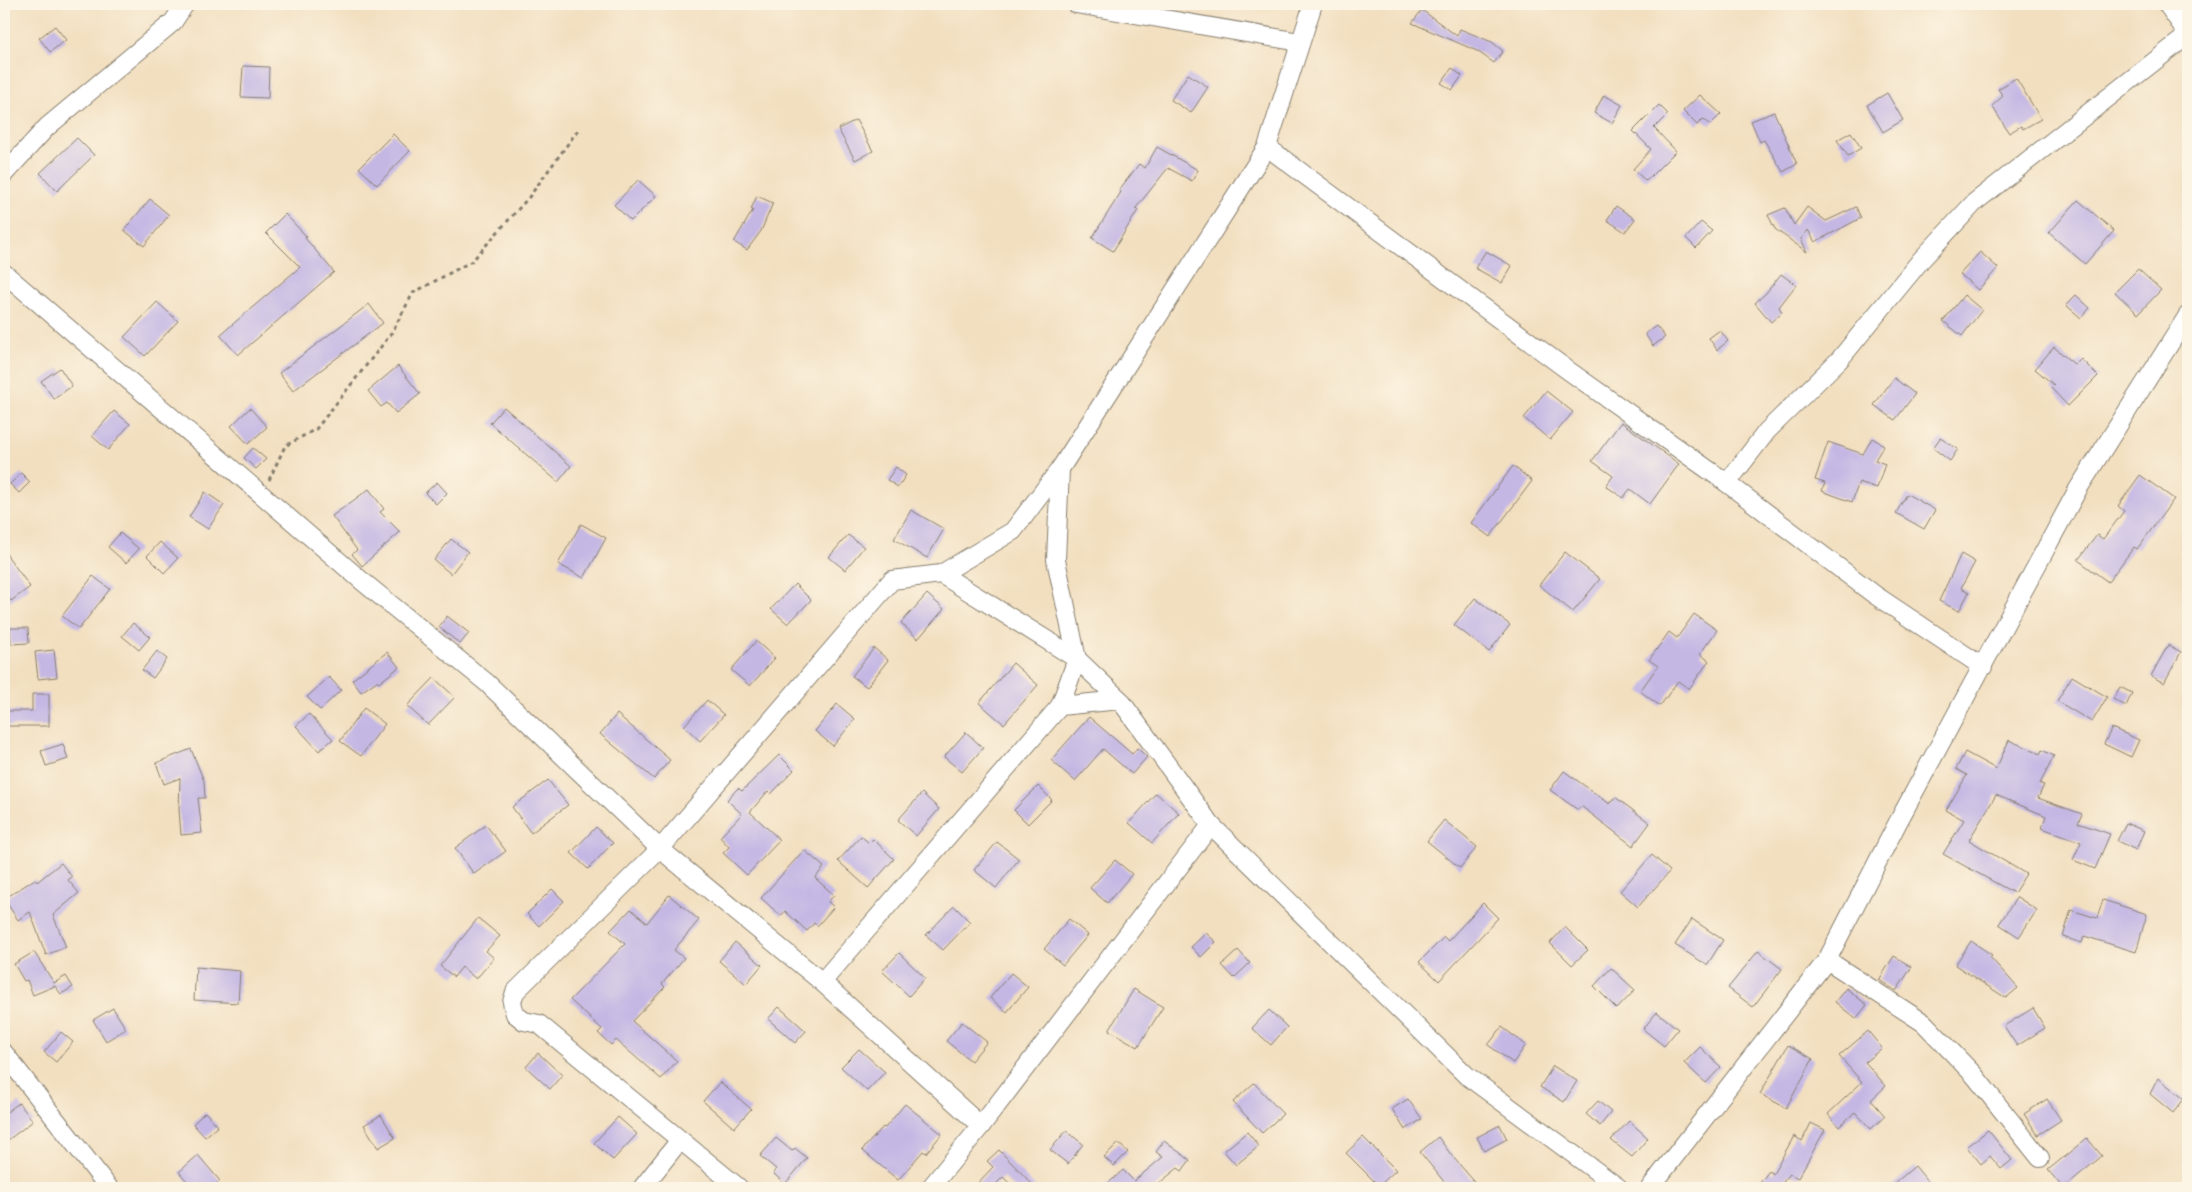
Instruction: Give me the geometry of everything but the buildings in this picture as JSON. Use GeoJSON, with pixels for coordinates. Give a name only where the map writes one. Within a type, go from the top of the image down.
{"type":"FeatureCollection","features":[{"type":"Feature","properties":{"kind":"street"},"geometry":{"type":"LineString","coordinates":[[4,174],[47,126],[173,22],[184,4]]}},
{"type":"Feature","properties":{"kind":"street"},"geometry":{"type":"LineString","coordinates":[[1076,4],[1300,42]]}},
{"type":"Feature","properties":{"kind":"street"},"geometry":{"type":"LineString","coordinates":[[739,1188],[539,1024],[524,1021],[514,1014],[512,1002],[514,992],[660,850],[892,580],[941,574],[1012,531],[1060,469],[1267,147],[1313,4]]}},
{"type":"Feature","properties":{"kind":"street"},"geometry":{"type":"LineString","coordinates":[[1727,483],[1768,431],[1840,359],[1921,260],[1975,202],[2188,35],[2167,4]]}},
{"type":"Feature","properties":{"kind":"street"},"geometry":{"type":"LineString","coordinates":[[1267,147],[1569,371],[1727,483],[1875,595],[1983,667]]}},
{"type":"Feature","properties":{"kind":"street"},"geometry":{"type":"LineString","coordinates":[[4,273],[362,581],[487,682],[660,850],[822,982],[981,1126]]}},
{"type":"Feature","properties":{"kind":"street"},"geometry":{"type":"LineString","coordinates":[[1650,1188],[1827,960],[1898,822],[2078,489],[2188,315]]}},
{"type":"Feature","properties":{"kind":"street"},"geometry":{"type":"LineString","coordinates":[[822,982],[1060,706],[1077,660],[1056,560],[1060,469]]}},
{"type":"Feature","properties":{"kind":"street"},"geometry":{"type":"LineString","coordinates":[[941,574],[1077,660],[1120,700],[1211,825],[1466,1075],[1619,1188]]}},
{"type":"Feature","properties":{"kind":"street"},"geometry":{"type":"LineString","coordinates":[[1060,706],[1120,700]]}},
{"type":"Feature","properties":{"kind":"street"},"geometry":{"type":"LineString","coordinates":[[930,1188],[981,1126],[1211,825]]}},
{"type":"Feature","properties":{"kind":"street"},"geometry":{"type":"LineString","coordinates":[[1827,960],[1924,1024],[1974,1075],[2040,1158]]}},
{"type":"Feature","properties":{"kind":"street"},"geometry":{"type":"LineString","coordinates":[[4,1053],[109,1188]]}},
{"type":"Feature","properties":{"kind":"street"},"geometry":{"type":"LineString","coordinates":[[642,1188],[680,1140]]}},
{"type":"Feature","properties":{"kind":"path"},"geometry":{"type":"LineString","coordinates":[[262,494],[285,446],[316,430],[391,334],[413,293],[472,261],[529,198],[578,130]]}}]}
